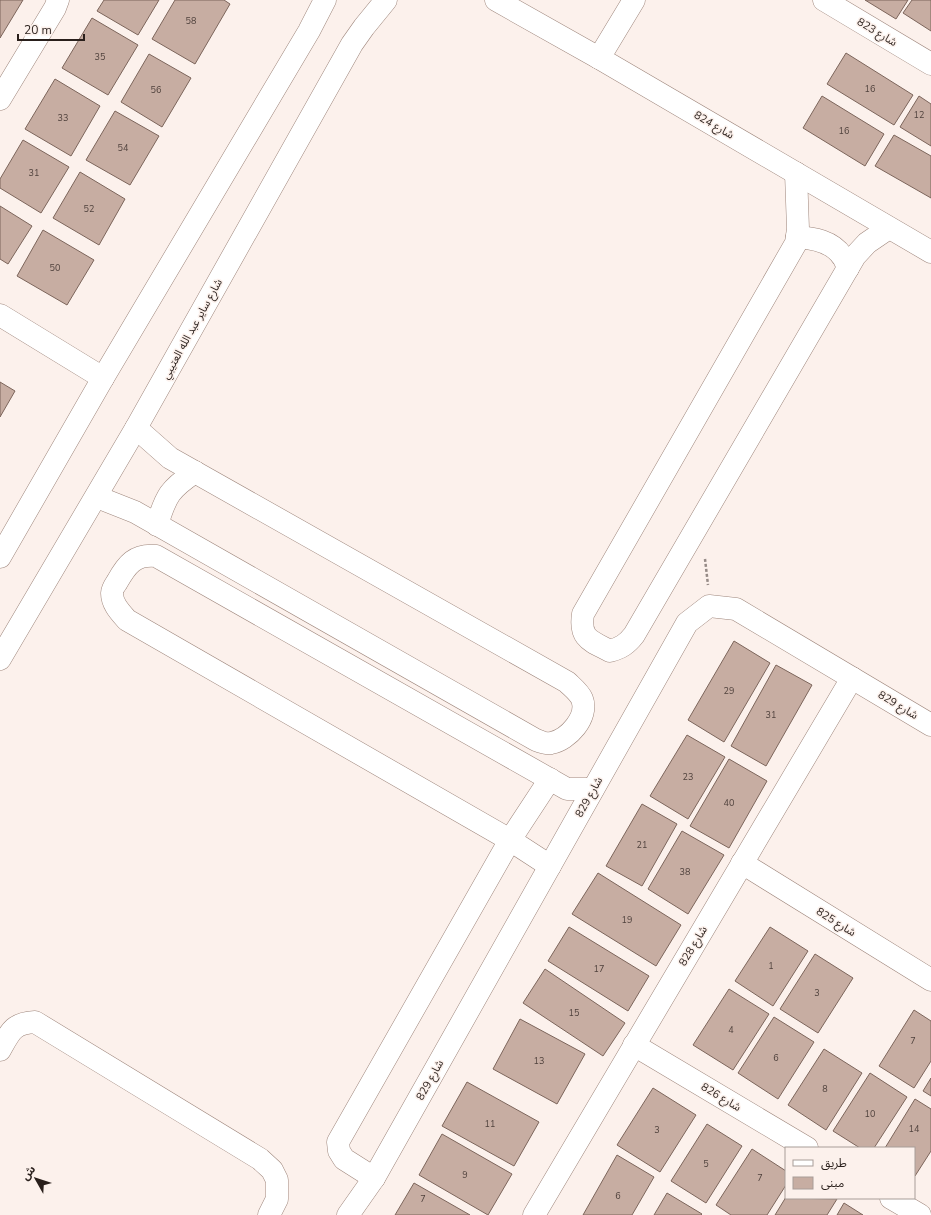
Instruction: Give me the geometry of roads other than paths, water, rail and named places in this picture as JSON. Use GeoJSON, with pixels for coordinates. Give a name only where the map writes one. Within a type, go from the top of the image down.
{"type":"FeatureCollection","features":[{"type":"Feature","properties":{"kind":"street"},"geometry":{"type":"LineString","coordinates":[[0,99],[55,8],[58,0]]}},
{"type":"Feature","properties":{"kind":"street"},"geometry":{"type":"LineString","coordinates":[[0,557],[103,378],[309,31],[325,0]]}},
{"type":"Feature","properties":{"kind":"street","name":"شارع ساير عبد الله العتيبي"},"geometry":{"type":"LineString","coordinates":[[0,659],[97,497],[352,44],[386,0]]}},
{"type":"Feature","properties":{"kind":"street","name":"شارع 824"},"geometry":{"type":"LineString","coordinates":[[496,0],[599,58],[931,252]]}},
{"type":"Feature","properties":{"kind":"street"},"geometry":{"type":"LineString","coordinates":[[599,58],[634,0]]}},
{"type":"Feature","properties":{"kind":"street","name":"شارع 823"},"geometry":{"type":"LineString","coordinates":[[824,0],[931,64]]}},
{"type":"Feature","properties":{"kind":"street"},"geometry":{"type":"LineString","coordinates":[[796,173],[796,243],[582,614],[581,625],[583,633],[591,641],[610,651],[619,649],[627,644],[634,635],[854,256],[866,242],[890,228]]}},
{"type":"Feature","properties":{"kind":"street"},"geometry":{"type":"LineString","coordinates":[[797,237],[814,238],[829,245],[842,256],[848,268]]}},
{"type":"Feature","properties":{"kind":"street"},"geometry":{"type":"LineString","coordinates":[[0,315],[103,378]]}},
{"type":"Feature","properties":{"kind":"street"},"geometry":{"type":"LineString","coordinates":[[97,497],[135,512],[536,740],[549,744],[562,740],[575,729],[583,711],[582,699],[575,689],[567,682],[170,458],[136,428]]}},
{"type":"Feature","properties":{"kind":"street"},"geometry":{"type":"LineString","coordinates":[[157,525],[167,497],[177,484],[195,472]]}},
{"type":"Feature","properties":{"kind":"street"},"geometry":{"type":"LineString","coordinates":[[550,866],[510,840],[127,620],[113,601],[112,591],[125,568],[136,559],[145,555],[156,556],[567,789],[593,789]]}},
{"type":"Feature","properties":{"kind":"street","name":"شارع 829"},"geometry":{"type":"LineString","coordinates":[[348,1215],[374,1178],[687,623],[709,606],[736,609],[931,725]]}},
{"type":"Feature","properties":{"kind":"street","name":"شارع 828"},"geometry":{"type":"LineString","coordinates":[[534,1215],[852,678]]}},
{"type":"Feature","properties":{"kind":"street"},"geometry":{"type":"LineString","coordinates":[[374,1178],[344,1159],[339,1151],[338,1142],[510,840],[550,779]]}},
{"type":"Feature","properties":{"kind":"street","name":"شارع 825"},"geometry":{"type":"LineString","coordinates":[[742,863],[931,980]]}},
{"type":"Feature","properties":{"kind":"street"},"geometry":{"type":"LineString","coordinates":[[0,1050],[12,1029],[18,1025],[35,1022],[260,1159],[272,1170],[277,1180],[277,1199],[269,1215]]}},
{"type":"Feature","properties":{"kind":"street","name":"شارع 826"},"geometry":{"type":"LineString","coordinates":[[634,1045],[805,1147]]}},
{"type":"Feature","properties":{"kind":"street"},"geometry":{"type":"LineString","coordinates":[[893,1199],[920,1215]]}}]}
